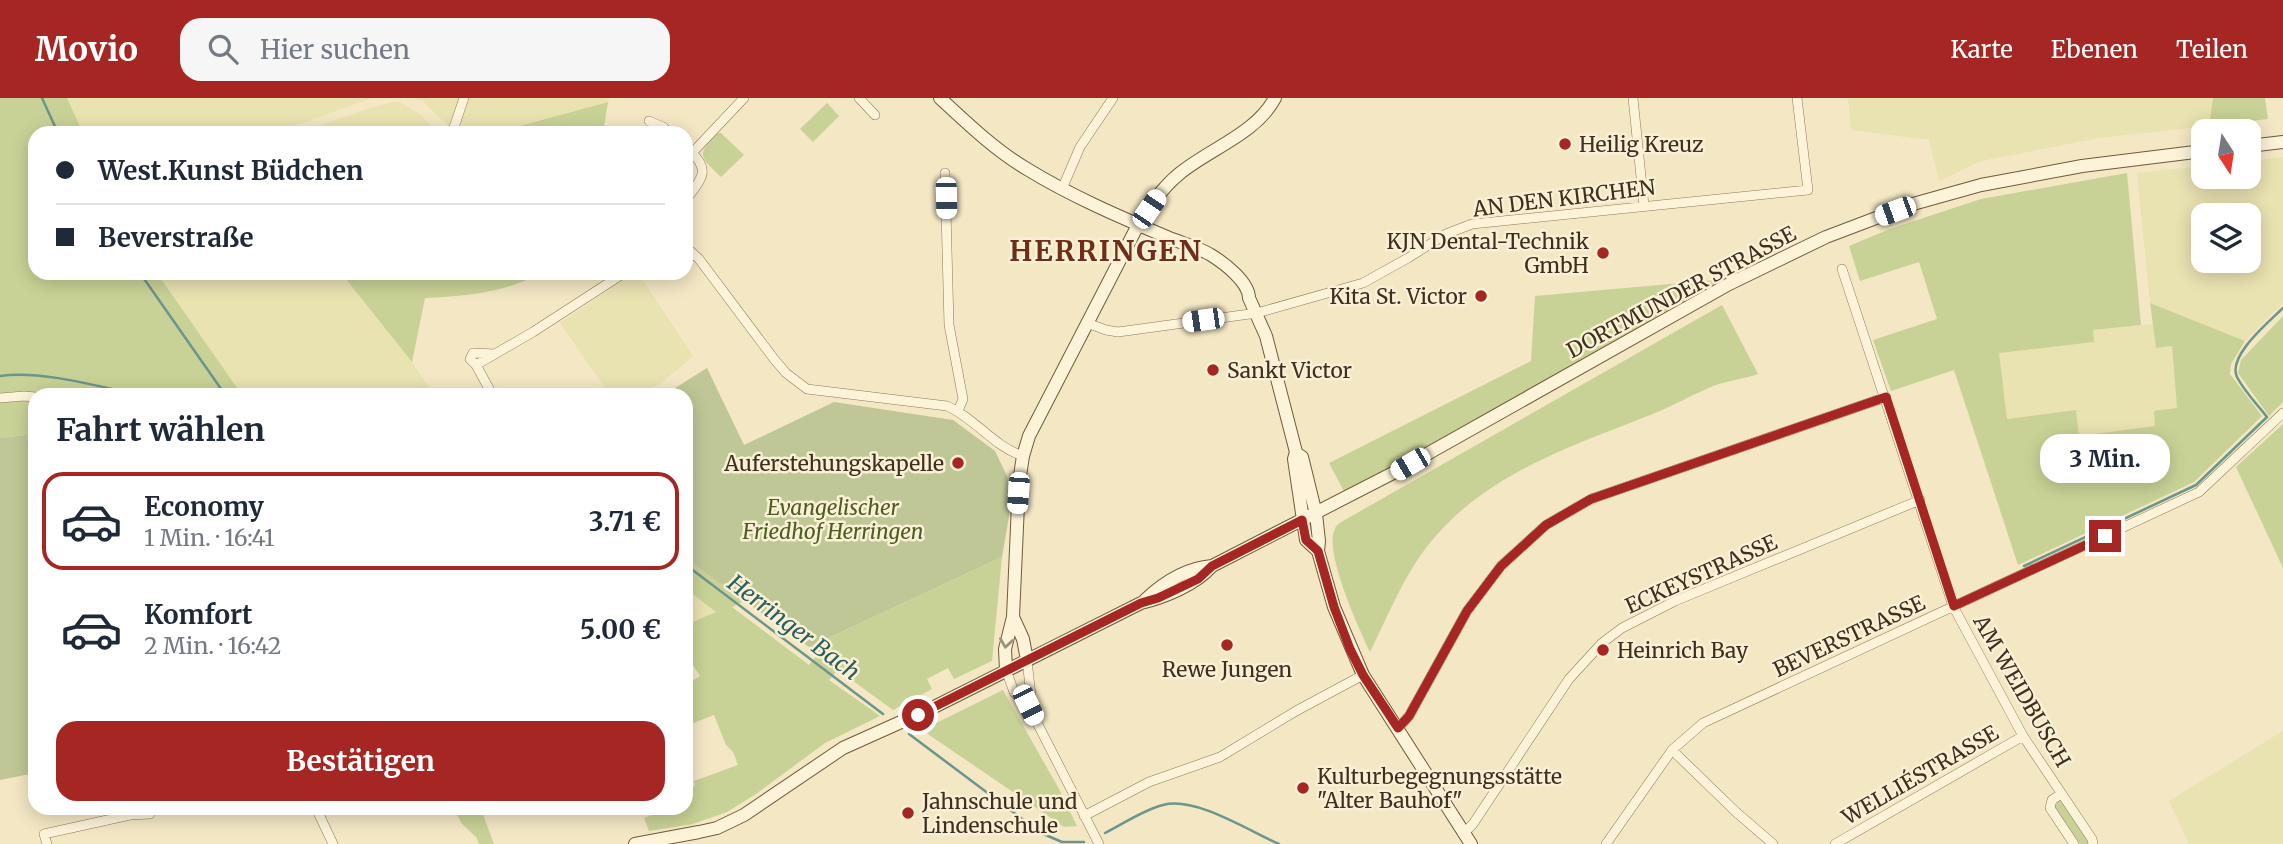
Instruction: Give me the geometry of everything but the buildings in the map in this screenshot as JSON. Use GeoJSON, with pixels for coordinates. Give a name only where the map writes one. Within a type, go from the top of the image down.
{"type":"FeatureCollection","features":[{"type":"Feature","properties":{"kind":"main road"},"geometry":{"type":"LineString","coordinates":[[940,98],[1016,163],[1062,189],[1190,248],[1249,298],[1272,357],[1296,452],[1294,459],[1306,540],[1318,551]]}},
{"type":"Feature","properties":{"kind":"main road"},"geometry":{"type":"LineString","coordinates":[[1006,670],[1005,649],[1013,617],[1016,520],[1023,456],[1033,427],[1138,225],[1158,194],[1178,174],[1255,123],[1276,98]]}},
{"type":"Feature","properties":{"kind":"main road"},"geometry":{"type":"LineString","coordinates":[[2261,145],[2283,142]]}},
{"type":"Feature","properties":{"kind":"main road","name":"DORTMUNDER STRASSE"},"geometry":{"type":"LineString","coordinates":[[638,844],[717,828],[744,815],[843,748],[926,711],[1141,603],[1198,579],[1212,566],[1395,472],[1729,284],[1826,237],[1913,204],[1982,185],[2070,168],[2191,153]]}},
{"type":"Feature","properties":{"kind":"main road"},"geometry":{"type":"LineString","coordinates":[[1296,452],[1301,457],[1316,514],[1320,541],[1318,551],[1334,607],[1363,675],[1467,839]]}},
{"type":"Feature","properties":{"kind":"main road"},"geometry":{"type":"LineString","coordinates":[[1013,617],[1023,639],[1027,660]]}},
{"type":"Feature","properties":{"kind":"street"},"geometry":{"type":"LineString","coordinates":[[454,126],[464,98]]}},
{"type":"Feature","properties":{"kind":"street"},"geometry":{"type":"LineString","coordinates":[[693,146],[744,98]]}},
{"type":"Feature","properties":{"kind":"street"},"geometry":{"type":"LineString","coordinates":[[859,98],[875,115]]}},
{"type":"Feature","properties":{"kind":"street"},"geometry":{"type":"LineString","coordinates":[[1062,189],[1080,148],[1113,98]]}},
{"type":"Feature","properties":{"kind":"street"},"geometry":{"type":"LineString","coordinates":[[1633,98],[1644,206]]}},
{"type":"Feature","properties":{"kind":"street","name":"AN DEN KIRCHEN"},"geometry":{"type":"LineString","coordinates":[[1087,323],[1118,331],[1257,313],[1363,283],[1446,234],[1472,224],[1808,190],[1797,98]]}},
{"type":"Feature","properties":{"kind":"street"},"geometry":{"type":"LineString","coordinates":[[649,121],[661,126]]}},
{"type":"Feature","properties":{"kind":"street"},"geometry":{"type":"LineString","coordinates":[[693,154],[704,169],[693,190]]}},
{"type":"Feature","properties":{"kind":"street"},"geometry":{"type":"LineString","coordinates":[[946,173],[949,325],[963,399],[958,411]]}},
{"type":"Feature","properties":{"kind":"street"},"geometry":{"type":"LineString","coordinates":[[693,253],[775,359],[801,386],[807,389],[947,406],[958,411],[996,443],[1023,456]]}},
{"type":"Feature","properties":{"kind":"street","name":"AM WEIDBUSCH"},"geometry":{"type":"LineString","coordinates":[[1842,268],[1954,606],[2023,736],[2092,839],[2092,844]]}},
{"type":"Feature","properties":{"kind":"street"},"geometry":{"type":"LineString","coordinates":[[489,388],[476,365],[613,280]]}},
{"type":"Feature","properties":{"kind":"street"},"geometry":{"type":"LineString","coordinates":[[0,398],[28,396]]}},
{"type":"Feature","properties":{"kind":"street"},"geometry":{"type":"LineString","coordinates":[[1398,728],[1409,716],[1467,611],[1501,566],[1546,525],[1591,499],[1886,397]]}},
{"type":"Feature","properties":{"kind":"street","name":"BEVERSTRASSE"},"geometry":{"type":"LineString","coordinates":[[1605,844],[1672,750],[1703,723],[2199,492],[2283,413]]}},
{"type":"Feature","properties":{"kind":"street","name":"ECKEYSTRASSE"},"geometry":{"type":"LineString","coordinates":[[1467,839],[1473,824],[1569,679],[1602,643],[1622,628],[1675,601],[1920,500]]}},
{"type":"Feature","properties":{"kind":"street"},"geometry":{"type":"LineString","coordinates":[[1027,660],[1031,696],[1028,705]]}},
{"type":"Feature","properties":{"kind":"street"},"geometry":{"type":"LineString","coordinates":[[1006,670],[1014,692],[1028,705],[1099,844]]}},
{"type":"Feature","properties":{"kind":"street"},"geometry":{"type":"LineString","coordinates":[[1084,816],[1149,782],[1220,757],[1296,710],[1363,675]]}},
{"type":"Feature","properties":{"kind":"street","name":"WELLIÉSTRASSE"},"geometry":{"type":"LineString","coordinates":[[1835,844],[2023,736]]}},
{"type":"Feature","properties":{"kind":"street"},"geometry":{"type":"LineString","coordinates":[[1672,750],[1736,813],[1773,844]]}},
{"type":"Feature","properties":{"kind":"street","name":"AM WEIDBUSCH"},"geometry":{"type":"LineString","coordinates":[[2061,794],[2052,800],[2050,808],[2074,844]]}},
{"type":"Feature","properties":{"kind":"street"},"geometry":{"type":"LineString","coordinates":[[47,844],[44,834],[130,815]]}},
{"type":"Feature","properties":{"kind":"street"},"geometry":{"type":"LineString","coordinates":[[319,815],[333,844]]}},
{"type":"Feature","properties":{"kind":"shaded area"},"geometry":{"type":"Polygon","coordinates":[[[67,98],[372,98],[294,126],[80,126],[67,98]]]}},
{"type":"Feature","properties":{"kind":"shaded area"},"geometry":{"type":"Polygon","coordinates":[[[416,98],[461,98],[449,126],[423,101],[416,98]]]}},
{"type":"Feature","properties":{"kind":"shaded area"},"geometry":{"type":"Polygon","coordinates":[[[468,98],[609,98],[608,102],[520,126],[459,126],[468,98]]]}},
{"type":"Feature","properties":{"kind":"shaded area"},"geometry":{"type":"Polygon","coordinates":[[[1848,98],[2213,98],[2210,119],[2191,119],[2191,128],[2099,138],[1981,161],[1939,181],[1929,140],[1851,130],[1848,98]]]}},
{"type":"Feature","properties":{"kind":"shaded area"},"geometry":{"type":"Polygon","coordinates":[[[398,101],[421,115],[431,126],[318,126],[398,101]]]}},
{"type":"Feature","properties":{"kind":"shaded area"},"geometry":{"type":"Polygon","coordinates":[[[2283,157],[2283,303],[2245,341],[2150,303],[2137,173],[2191,167],[2191,189],[2261,189],[2261,160],[2283,157]]]}},
{"type":"Feature","properties":{"kind":"shaded area"},"geometry":{"type":"Polygon","coordinates":[[[162,280],[347,280],[429,388],[237,388],[162,280]]]}},
{"type":"Feature","properties":{"kind":"shaded area"},"geometry":{"type":"Polygon","coordinates":[[[622,280],[643,280],[693,356],[652,388],[605,388],[560,323],[622,280]]]}},
{"type":"Feature","properties":{"kind":"shaded area"},"geometry":{"type":"Polygon","coordinates":[[[2153,324],[2156,348],[2172,346],[2177,408],[2156,426],[2079,436],[2076,410],[2007,419],[1998,353],[2094,342],[2093,330],[2153,324]]]}},
{"type":"Feature","properties":{"kind":"shaded area"},"geometry":{"type":"Polygon","coordinates":[[[693,594],[717,613],[693,622],[693,594]]]}},
{"type":"Feature","properties":{"kind":"shaded area"},"geometry":{"type":"Polygon","coordinates":[[[2283,731],[2283,844],[2189,844],[2169,801],[2283,731]]]}},
{"type":"Feature","properties":{"kind":"green space"},"geometry":{"type":"Polygon","coordinates":[[[0,98],[67,98],[80,126],[28,126],[28,280],[162,280],[237,388],[28,388],[28,435],[0,438],[0,98]]]}},
{"type":"Feature","properties":{"kind":"green space"},"geometry":{"type":"Polygon","coordinates":[[[2213,98],[2265,98],[2268,119],[2210,119],[2213,98]]]}},
{"type":"Feature","properties":{"kind":"green space"},"geometry":{"type":"Polygon","coordinates":[[[608,102],[604,126],[520,126],[608,102]]]}},
{"type":"Feature","properties":{"kind":"green space"},"geometry":{"type":"Polygon","coordinates":[[[827,103],[839,116],[813,142],[800,129],[827,103]]]}},
{"type":"Feature","properties":{"kind":"green space"},"geometry":{"type":"Polygon","coordinates":[[[717,133],[721,133],[744,155],[721,177],[703,156],[706,147],[717,133]]]}},
{"type":"Feature","properties":{"kind":"green space"},"geometry":{"type":"Polygon","coordinates":[[[2127,173],[2141,325],[2093,330],[2094,342],[1999,353],[2007,419],[2076,410],[2079,436],[2155,426],[2154,411],[2177,408],[2172,346],[2156,348],[2150,303],[2245,341],[2231,364],[2230,374],[2262,416],[2194,482],[2018,565],[1954,370],[1891,391],[1873,340],[1937,319],[1919,262],[1860,281],[1849,246],[1890,229],[1981,199],[2127,173]]]}},
{"type":"Feature","properties":{"kind":"green space"},"geometry":{"type":"Polygon","coordinates":[[[1727,279],[1346,495],[1329,463],[1531,361],[1535,296],[1727,279]]]}},
{"type":"Feature","properties":{"kind":"green space"},"geometry":{"type":"Polygon","coordinates":[[[347,280],[527,280],[499,289],[425,298],[412,362],[347,280]]]}},
{"type":"Feature","properties":{"kind":"green space"},"geometry":{"type":"Polygon","coordinates":[[[1722,305],[1758,374],[1716,385],[1653,414],[1562,450],[1532,464],[1477,498],[1452,519],[1420,556],[1370,652],[1338,571],[1333,539],[1337,525],[1722,305]]]}},
{"type":"Feature","properties":{"kind":"green space"},"geometry":{"type":"Polygon","coordinates":[[[2283,316],[2283,402],[2269,416],[2238,373],[2241,360],[2283,316]]]}},
{"type":"Feature","properties":{"kind":"green space","name":"Evangelischer Friedhof Herringen"},"geometry":{"type":"Polygon","coordinates":[[[707,368],[744,445],[834,402],[953,420],[995,451],[1007,476],[1011,505],[1002,557],[809,647],[693,564],[693,388],[675,388],[707,368]]]}},
{"type":"Feature","properties":{"kind":"green space"},"geometry":{"type":"Polygon","coordinates":[[[2283,424],[2283,568],[2236,467],[2283,424]]]}},
{"type":"Feature","properties":{"kind":"green space"},"geometry":{"type":"Polygon","coordinates":[[[28,435],[28,774],[0,780],[0,438],[28,435]]]}},
{"type":"Feature","properties":{"kind":"green space"},"geometry":{"type":"Polygon","coordinates":[[[1002,557],[992,661],[954,679],[948,668],[927,679],[932,689],[893,710],[838,670],[829,680],[880,716],[825,743],[727,812],[693,824],[649,831],[644,818],[652,815],[693,815],[694,781],[738,765],[733,752],[726,745],[714,715],[693,723],[693,680],[700,676],[693,665],[693,622],[716,612],[693,594],[693,564],[745,601],[732,607],[809,665],[818,654],[809,647],[1002,557]]]}},
{"type":"Feature","properties":{"kind":"green space"},"geometry":{"type":"Polygon","coordinates":[[[1003,690],[1077,826],[1064,827],[922,730],[1003,690]]]}},
{"type":"Feature","properties":{"kind":"green space"},"geometry":{"type":"Polygon","coordinates":[[[2058,801],[2062,802],[2088,840],[2088,844],[2080,844],[2054,807],[2058,801]]]}},
{"type":"Feature","properties":{"kind":"green space"},"geometry":{"type":"Polygon","coordinates":[[[457,815],[483,815],[494,844],[479,844],[476,837],[462,824],[457,815]]]}},
{"type":"Feature","properties":{"kind":"waterway"},"geometry":{"type":"LineString","coordinates":[[42,98],[55,126]]}},
{"type":"Feature","properties":{"kind":"waterway"},"geometry":{"type":"LineString","coordinates":[[145,280],[220,388]]}},
{"type":"Feature","properties":{"kind":"waterway"},"geometry":{"type":"LineString","coordinates":[[2024,566],[2196,485],[2267,417],[2240,382],[2236,369],[2243,350],[2283,308]]}},
{"type":"Feature","properties":{"kind":"waterway","name":"Herringer Bach"},"geometry":{"type":"LineString","coordinates":[[0,376],[53,377],[108,388]]}},
{"type":"Feature","properties":{"kind":"waterway","name":"Herringer Bach"},"geometry":{"type":"LineString","coordinates":[[693,570],[883,714]]}},
{"type":"Feature","properties":{"kind":"waterway","name":"Herringer Bach"},"geometry":{"type":"LineString","coordinates":[[909,734],[1041,833],[1062,842],[1084,842]]}},
{"type":"Feature","properties":{"kind":"waterway","name":"Herringer Bach"},"geometry":{"type":"LineString","coordinates":[[1105,833],[1148,810],[1176,804],[1206,810],[1279,844]]}},
{"type":"Feature","properties":{"kind":"place","name":"Heilig Kreuz"},"geometry":{"type":"Point","coordinates":[1565,144]}},
{"type":"Feature","properties":{"kind":"place","name":"KJN Dental-Technik GmbH"},"geometry":{"type":"Point","coordinates":[1603,253]}},
{"type":"Feature","properties":{"kind":"place","name":"Kita St. Victor"},"geometry":{"type":"Point","coordinates":[1481,296]}},
{"type":"Feature","properties":{"kind":"place","name":"Sankt Victor"},"geometry":{"type":"Point","coordinates":[1213,370]}},
{"type":"Feature","properties":{"kind":"place","name":"Auferstehungskapelle"},"geometry":{"type":"Point","coordinates":[958,463]}},
{"type":"Feature","properties":{"kind":"place","name":"Rewe Jungen"},"geometry":{"type":"Point","coordinates":[1227,645]}},
{"type":"Feature","properties":{"kind":"place","name":"Heinrich Bay"},"geometry":{"type":"Point","coordinates":[1603,650]}},
{"type":"Feature","properties":{"kind":"place","name":"Kulturbegegnungsstätte \"Alter Bauhof\""},"geometry":{"type":"Point","coordinates":[1303,788]}},
{"type":"Feature","properties":{"kind":"place","name":"Jahnschule und Lindenschule"},"geometry":{"type":"Point","coordinates":[908,813]}},
{"type":"Feature","properties":{"kind":"district","name":"HERRINGEN"},"geometry":{"type":"Point","coordinates":[1106,251]}},
{"type":"Feature","properties":{"kind":"route"},"geometry":{"type":"LineString","coordinates":[[918,715],[1141,603],[1198,579],[1212,566],[1302,520],[1306,540],[1318,551],[1334,607],[1350,649],[1363,675],[1398,728],[1409,716],[1467,611],[1501,566],[1546,525],[1591,499],[1886,397],[1954,606],[2105,536]]}}]}
